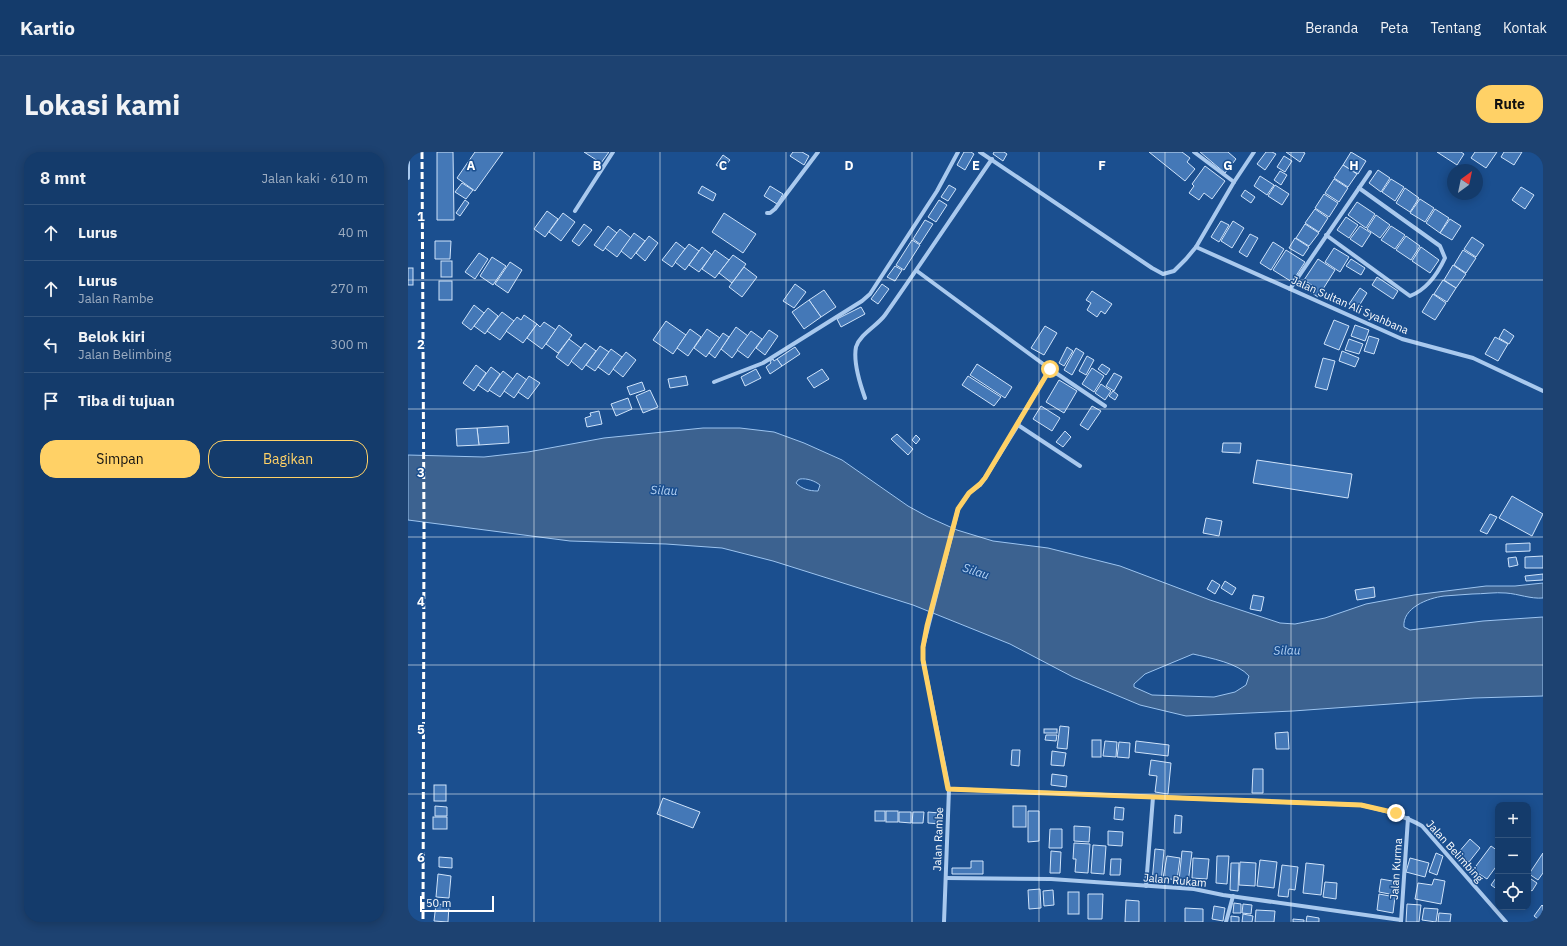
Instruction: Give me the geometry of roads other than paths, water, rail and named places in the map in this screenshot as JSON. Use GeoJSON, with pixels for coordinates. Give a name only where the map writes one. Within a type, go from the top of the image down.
{"type":"FeatureCollection","features":[{"type":"Feature","properties":{"kind":"street"},"geometry":{"type":"LineString","coordinates":[[408,152],[408,178]]}},
{"type":"Feature","properties":{"kind":"street"},"geometry":{"type":"LineString","coordinates":[[574,211],[614,152]]}},
{"type":"Feature","properties":{"kind":"street"},"geometry":{"type":"LineString","coordinates":[[767,214],[775,209],[818,152]]}},
{"type":"Feature","properties":{"kind":"street"},"geometry":{"type":"LineString","coordinates":[[714,382],[763,363],[862,301],[870,294],[937,191],[958,152]]}},
{"type":"Feature","properties":{"kind":"street"},"geometry":{"type":"LineString","coordinates":[[980,152],[1163,274],[1174,271],[1196,247],[1234,182],[1254,152]]}},
{"type":"Feature","properties":{"kind":"street"},"geometry":{"type":"LineString","coordinates":[[1194,152],[1234,182]]}},
{"type":"Feature","properties":{"kind":"street"},"geometry":{"type":"LineString","coordinates":[[865,398],[859,381],[856,357],[856,347],[860,339],[880,321],[917,271],[992,159]]}},
{"type":"Feature","properties":{"kind":"street"},"geometry":{"type":"LineString","coordinates":[[1290,289],[1370,172]]}},
{"type":"Feature","properties":{"kind":"street"},"geometry":{"type":"LineString","coordinates":[[1326,235],[1410,296],[1423,289],[1441,265],[1445,258],[1440,246],[1359,188]]}},
{"type":"Feature","properties":{"kind":"street","name":"Jalan Sultan Ali Syahbana"},"geometry":{"type":"LineString","coordinates":[[1196,247],[1402,339],[1466,355],[1543,391]]}},
{"type":"Feature","properties":{"kind":"street"},"geometry":{"type":"LineString","coordinates":[[917,271],[1050,369],[1105,406]]}},
{"type":"Feature","properties":{"kind":"street","name":"Jalan Rambe"},"geometry":{"type":"LineString","coordinates":[[944,922],[948,789],[923,660],[923,647],[927,626],[958,509],[969,493],[985,478],[1050,369]]}},
{"type":"Feature","properties":{"kind":"street"},"geometry":{"type":"LineString","coordinates":[[1018,424],[1080,466]]}},
{"type":"Feature","properties":{"kind":"street","name":"Jalan Belimbing"},"geometry":{"type":"LineString","coordinates":[[948,789],[1361,805],[1396,813],[1422,826],[1506,922]]}},
{"type":"Feature","properties":{"kind":"street"},"geometry":{"type":"LineString","coordinates":[[1146,886],[1153,797]]}},
{"type":"Feature","properties":{"kind":"street","name":"Jalan Kurma"},"geometry":{"type":"LineString","coordinates":[[1401,921],[1408,818]]}},
{"type":"Feature","properties":{"kind":"street","name":"Jalan Rukam"},"geometry":{"type":"LineString","coordinates":[[946,878],[1051,879],[1194,889],[1401,921]]}},
{"type":"Feature","properties":{"kind":"street"},"geometry":{"type":"LineString","coordinates":[[1226,922],[1232,896]]}},
{"type":"Feature","properties":{"kind":"water","name":"Silau"},"geometry":{"type":"Polygon","coordinates":[[[703,428],[740,428],[774,432],[804,443],[842,460],[908,506],[957,530],[993,541],[1048,548],[1120,566],[1210,600],[1280,623],[1295,624],[1325,618],[1366,604],[1414,595],[1486,586],[1515,586],[1543,583],[1543,598],[1498,593],[1447,596],[1431,599],[1417,605],[1407,614],[1404,620],[1404,627],[1410,630],[1483,621],[1543,617],[1543,696],[1474,698],[1293,711],[1186,716],[1140,705],[1073,677],[1010,644],[913,605],[773,561],[722,548],[666,544],[570,541],[408,520],[408,455],[484,457],[528,452],[604,438],[703,428]],[[800,479],[796,483],[801,487],[818,491],[820,485],[808,479],[800,479]],[[1193,654],[1145,674],[1134,684],[1134,687],[1152,695],[1214,697],[1235,692],[1246,685],[1249,676],[1244,671],[1231,664],[1193,654]]]}},
{"type":"Feature","properties":{"kind":"railway"},"geometry":{"type":"LineString","coordinates":[[422,152],[424,530],[423,922]]}}]}
